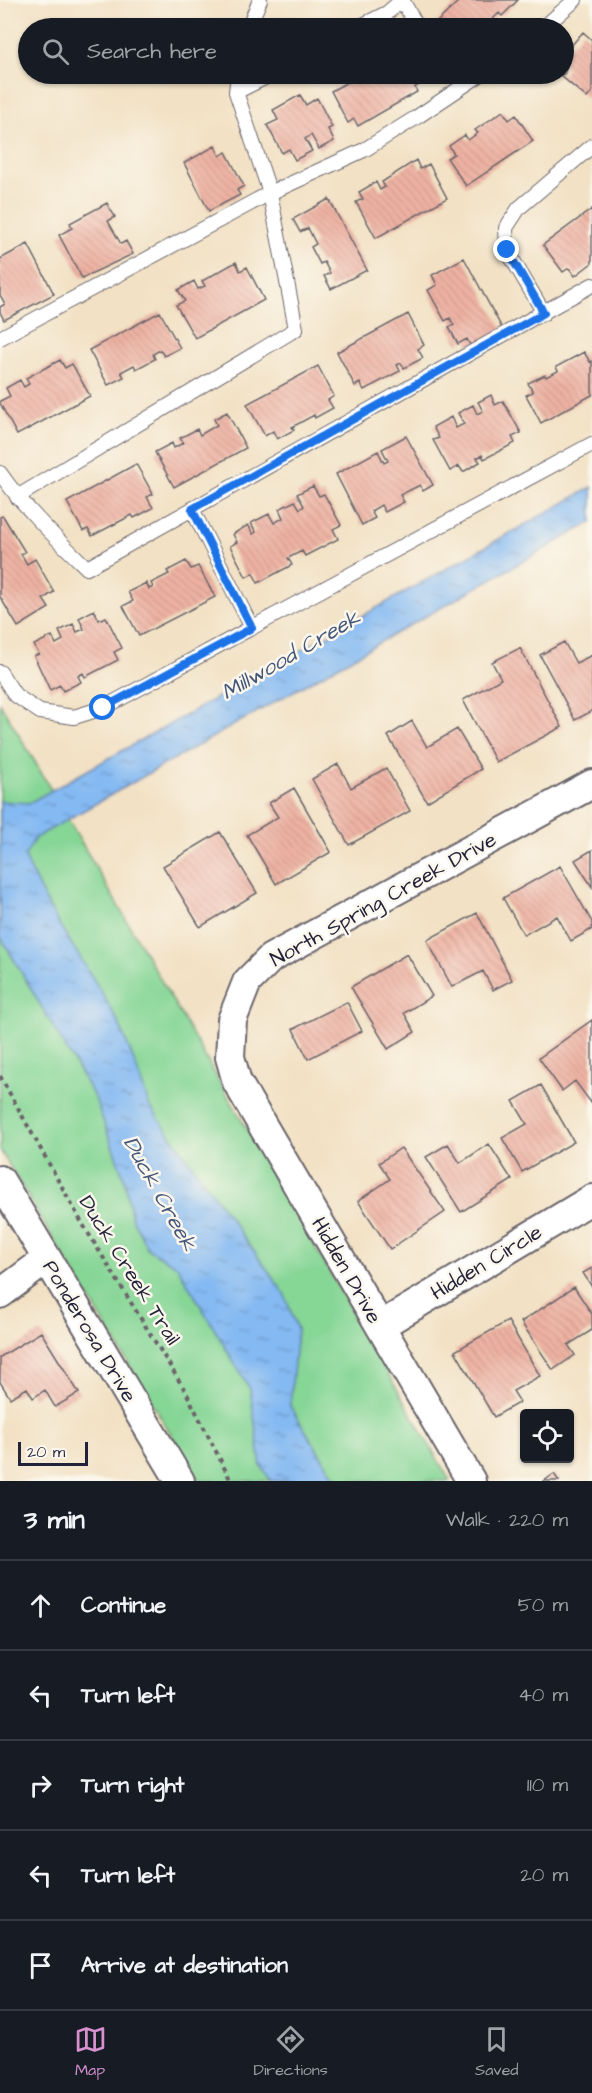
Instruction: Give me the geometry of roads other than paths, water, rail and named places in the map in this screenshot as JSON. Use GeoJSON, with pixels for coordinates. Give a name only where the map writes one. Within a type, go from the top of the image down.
{"type":"FeatureCollection","features":[{"type":"Feature","properties":{"kind":"street","name":"North Spring Creek Drive"},"geometry":{"type":"LineString","coordinates":[[230,1057],[232,1020],[247,982],[271,958],[592,784]]}},
{"type":"Feature","properties":{"kind":"street","name":"Hidden Drive"},"geometry":{"type":"LineString","coordinates":[[230,1057],[237,1082],[471,1481]]}},
{"type":"Feature","properties":{"kind":"street","name":"Ponderosa Drive"},"geometry":{"type":"LineString","coordinates":[[0,1180],[180,1481]]}},
{"type":"Feature","properties":{"kind":"street","name":"Hidden Circle"},"geometry":{"type":"LineString","coordinates":[[380,1326],[592,1199]]}},
{"type":"Feature","properties":{"kind":"street"},"geometry":{"type":"LineString","coordinates":[[0,1294],[46,1258]]}},
{"type":"Feature","properties":{"kind":"lane"},"geometry":{"type":"LineString","coordinates":[[252,18],[260,0]]}},
{"type":"Feature","properties":{"kind":"lane"},"geometry":{"type":"LineString","coordinates":[[377,18],[402,0],[412,18]]}},
{"type":"Feature","properties":{"kind":"lane"},"geometry":{"type":"LineString","coordinates":[[554,18],[575,0]]}},
{"type":"Feature","properties":{"kind":"lane"},"geometry":{"type":"LineString","coordinates":[[17,497],[296,329],[270,193],[236,92],[237,84]]}},
{"type":"Feature","properties":{"kind":"lane"},"geometry":{"type":"LineString","coordinates":[[236,92],[252,84]]}},
{"type":"Feature","properties":{"kind":"lane"},"geometry":{"type":"LineString","coordinates":[[0,338],[270,193],[364,150],[454,84]]}},
{"type":"Feature","properties":{"kind":"lane"},"geometry":{"type":"LineString","coordinates":[[544,313],[507,250],[506,228],[519,208],[592,146]]}},
{"type":"Feature","properties":{"kind":"lane"},"geometry":{"type":"LineString","coordinates":[[0,473],[17,497],[87,568],[592,285]]}},
{"type":"Feature","properties":{"kind":"lane"},"geometry":{"type":"LineString","coordinates":[[0,672],[15,696],[40,712],[74,717],[103,708],[592,444]]}},
{"type":"Feature","properties":{"kind":"lane"},"geometry":{"type":"LineString","coordinates":[[192,509],[252,628]]}},
{"type":"Feature","properties":{"kind":"water","name":"Duck Creek"},"geometry":{"type":"Polygon","coordinates":[[[592,487],[592,522],[35,838],[25,856],[56,919],[117,1020],[149,1105],[284,1293],[297,1329],[290,1406],[337,1481],[271,1481],[261,1466],[250,1389],[177,1266],[148,1249],[132,1219],[125,1181],[95,1098],[0,936],[0,801],[29,803],[592,487]]]}},
{"type":"Feature","properties":{"kind":"water label","name":"Millwood Creek"},"geometry":{"type":"Point","coordinates":[290,654]}}]}
